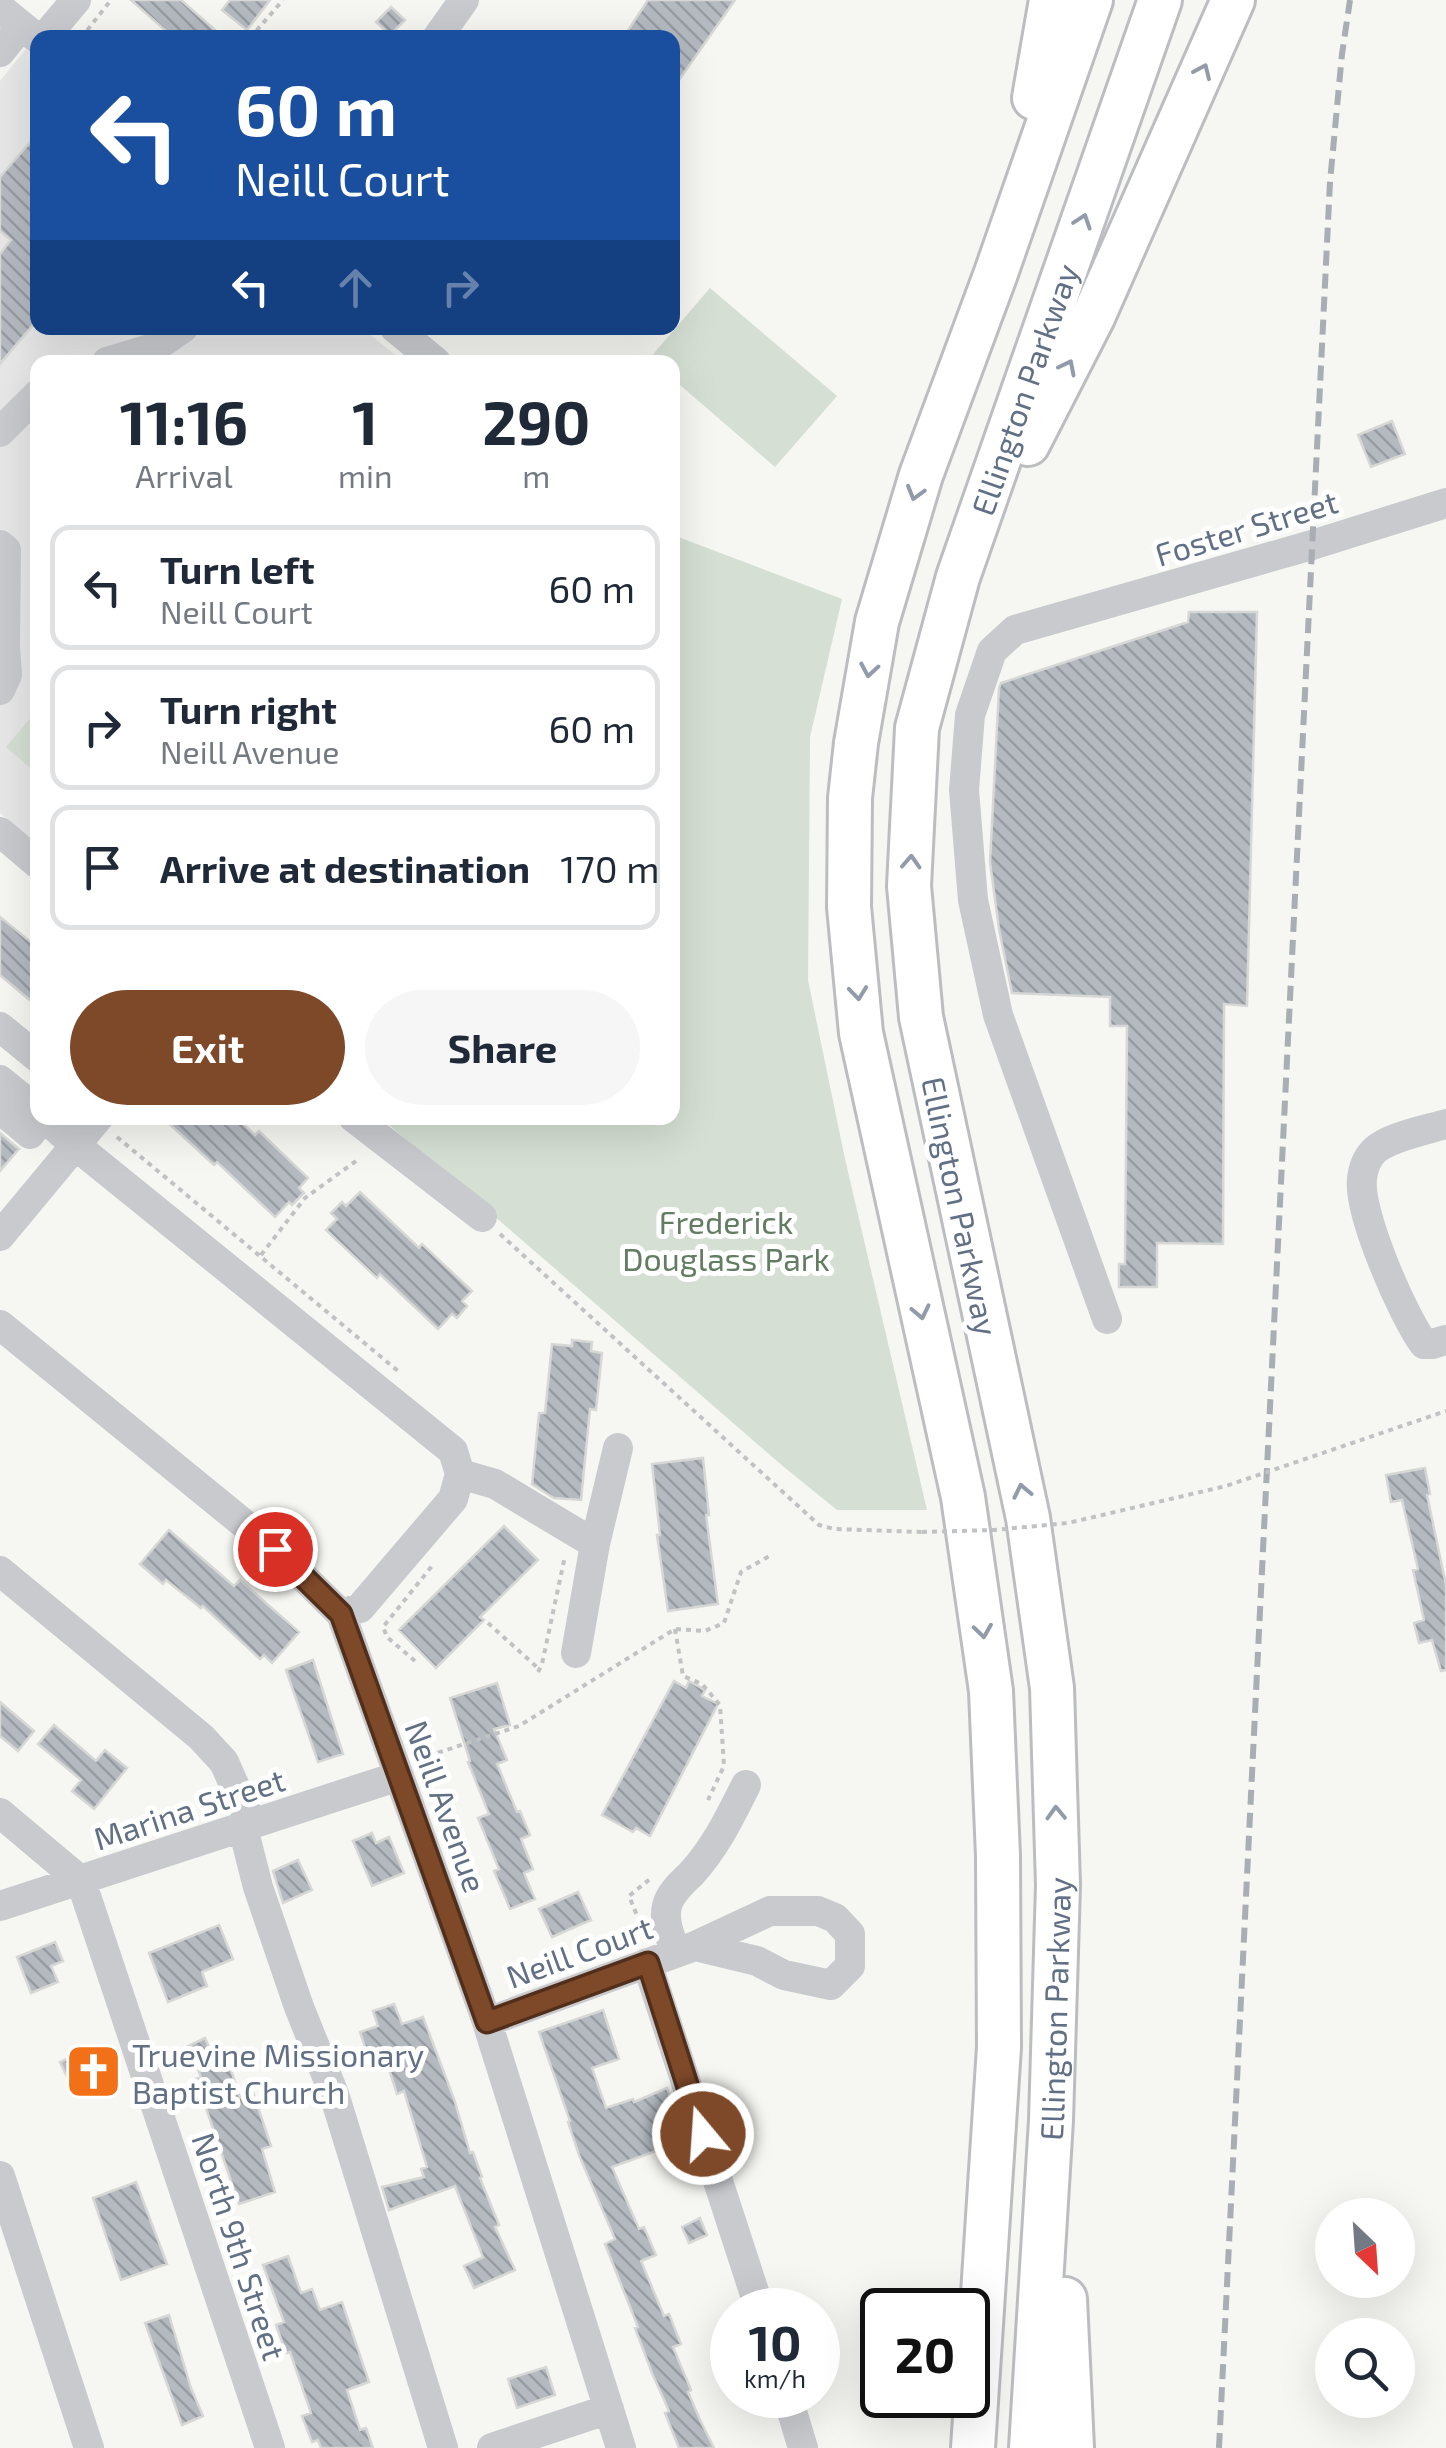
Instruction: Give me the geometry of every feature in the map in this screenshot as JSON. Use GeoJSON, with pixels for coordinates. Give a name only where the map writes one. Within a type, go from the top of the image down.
{"type":"FeatureCollection","features":[{"type":"Feature","properties":{"kind":"highway"},"geometry":{"type":"LineString","coordinates":[[996,273],[1043,55],[1051,0]]}},
{"type":"Feature","properties":{"kind":"highway","name":"Ellington Parkway"},"geometry":{"type":"LineString","coordinates":[[982,2288],[998,2047],[998,1856],[991,1691],[963,1497],[862,1033],[849,907],[850,798],[878,622],[921,476],[1091,0]]}},
{"type":"Feature","properties":{"kind":"highway","name":"Ellington Parkway"},"geometry":{"type":"LineString","coordinates":[[1031,2448],[1051,2120],[1058,1884],[1052,1688],[1028,1518],[921,1018],[910,886],[916,728],[958,577],[1160,0]]}},
{"type":"Feature","properties":{"kind":"highway"},"geometry":{"type":"LineString","coordinates":[[958,577],[1093,317],[1233,0]]}},
{"type":"Feature","properties":{"kind":"highway"},"geometry":{"type":"LineString","coordinates":[[1051,2120],[1061,2186],[1072,2448]]}},
{"type":"Feature","properties":{"kind":"highway"},"geometry":{"type":"LineString","coordinates":[[952,2448],[964,2418]]}},
{"type":"Feature","properties":{"kind":"highway","name":"Ellington Parkway"},"geometry":{"type":"LineString","coordinates":[[973,2448],[974,2418]]}},
{"type":"Feature","properties":{"kind":"street"},"geometry":{"type":"LineString","coordinates":[[0,52],[26,28],[76,0]]}},
{"type":"Feature","properties":{"kind":"street"},"geometry":{"type":"LineString","coordinates":[[443,30],[464,0]]}},
{"type":"Feature","properties":{"kind":"street"},"geometry":{"type":"LineString","coordinates":[[130,355],[154,348],[172,335]]}},
{"type":"Feature","properties":{"kind":"street"},"geometry":{"type":"LineString","coordinates":[[403,335],[427,355]]}},
{"type":"Feature","properties":{"kind":"street"},"geometry":{"type":"LineString","coordinates":[[0,432],[30,402]]}},
{"type":"Feature","properties":{"kind":"street","name":"Foster Street"},"geometry":{"type":"LineString","coordinates":[[1107,1319],[998,1015],[973,900],[964,790],[970,716],[992,651],[1015,630],[1446,503]]}},
{"type":"Feature","properties":{"kind":"street"},"geometry":{"type":"LineString","coordinates":[[0,545],[6,550],[7,588],[7,674],[0,690]]}},
{"type":"Feature","properties":{"kind":"street"},"geometry":{"type":"LineString","coordinates":[[0,832],[30,857]]}},
{"type":"Feature","properties":{"kind":"street"},"geometry":{"type":"LineString","coordinates":[[0,1027],[30,1051]]}},
{"type":"Feature","properties":{"kind":"street"},"geometry":{"type":"LineString","coordinates":[[0,1080],[30,1105]]}},
{"type":"Feature","properties":{"kind":"street"},"geometry":{"type":"LineString","coordinates":[[0,1109],[30,1134],[38,1125]]}},
{"type":"Feature","properties":{"kind":"street"},"geometry":{"type":"LineString","coordinates":[[1446,1124],[1385,1143],[1366,1163],[1362,1182],[1368,1216],[1395,1293],[1414,1330],[1424,1344],[1446,1340]]}},
{"type":"Feature","properties":{"kind":"street"},"geometry":{"type":"LineString","coordinates":[[52,1125],[452,1452],[460,1474],[453,1499],[360,1608],[341,1614]]}},
{"type":"Feature","properties":{"kind":"street"},"geometry":{"type":"LineString","coordinates":[[363,1125],[482,1217]]}},
{"type":"Feature","properties":{"kind":"street"},"geometry":{"type":"LineString","coordinates":[[0,1236],[74,1145],[106,1126]]}},
{"type":"Feature","properties":{"kind":"street","name":"Neill Avenue"},"geometry":{"type":"LineString","coordinates":[[0,1325],[275,1549],[341,1614],[408,1768],[621,2448]]}},
{"type":"Feature","properties":{"kind":"street"},"geometry":{"type":"LineString","coordinates":[[576,1653],[595,1544],[618,1448]]}},
{"type":"Feature","properties":{"kind":"street"},"geometry":{"type":"LineString","coordinates":[[460,1474],[495,1484],[595,1544]]}},
{"type":"Feature","properties":{"kind":"street"},"geometry":{"type":"LineString","coordinates":[[0,1571],[201,1737],[224,1762],[248,1826],[264,1904],[340,2112],[443,2448]]}},
{"type":"Feature","properties":{"kind":"street","name":"Marina Street"},"geometry":{"type":"LineString","coordinates":[[0,1906],[248,1826],[408,1768]]}},
{"type":"Feature","properties":{"kind":"street"},"geometry":{"type":"LineString","coordinates":[[746,1786],[722,1834],[667,1905],[673,1954],[755,2288]]}},
{"type":"Feature","properties":{"kind":"street"},"geometry":{"type":"LineString","coordinates":[[0,1813],[81,1881]]}},
{"type":"Feature","properties":{"kind":"street","name":"North 9th Street"},"geometry":{"type":"LineString","coordinates":[[81,1881],[270,2448]]}},
{"type":"Feature","properties":{"kind":"street","name":"Neill Court"},"geometry":{"type":"LineString","coordinates":[[487,2022],[673,1954]]}},
{"type":"Feature","properties":{"kind":"street"},"geometry":{"type":"LineString","coordinates":[[0,2176],[89,2448]]}},
{"type":"Feature","properties":{"kind":"street"},"geometry":{"type":"LineString","coordinates":[[492,2448],[609,2409]]}},
{"type":"Feature","properties":{"kind":"street"},"geometry":{"type":"LineString","coordinates":[[794,2418],[803,2448]]}},
{"type":"Feature","properties":{"kind":"path"},"geometry":{"type":"LineString","coordinates":[[87,30],[111,0]]}},
{"type":"Feature","properties":{"kind":"path"},"geometry":{"type":"LineString","coordinates":[[257,30],[284,0]]}},
{"type":"Feature","properties":{"kind":"path"},"geometry":{"type":"LineString","coordinates":[[106,1126],[406,1378]]}},
{"type":"Feature","properties":{"kind":"path"},"geometry":{"type":"LineString","coordinates":[[260,1256],[305,1198],[356,1161]]}},
{"type":"Feature","properties":{"kind":"path"},"geometry":{"type":"LineString","coordinates":[[482,1217],[819,1525],[922,1532],[1068,1523],[1226,1486],[1446,1412]]}},
{"type":"Feature","properties":{"kind":"path"},"geometry":{"type":"LineString","coordinates":[[488,1624],[538,1671],[566,1553]]}},
{"type":"Feature","properties":{"kind":"path"},"geometry":{"type":"LineString","coordinates":[[415,1661],[387,1637],[383,1628],[440,1554]]}},
{"type":"Feature","properties":{"kind":"path"},"geometry":{"type":"LineString","coordinates":[[408,1768],[519,1726],[675,1630],[704,1631],[724,1623],[741,1572],[772,1554]]}},
{"type":"Feature","properties":{"kind":"path"},"geometry":{"type":"LineString","coordinates":[[675,1630],[684,1676],[702,1684],[720,1704],[724,1766],[702,1814]]}},
{"type":"Feature","properties":{"kind":"path"},"geometry":{"type":"LineString","coordinates":[[640,1924],[630,1896],[655,1875]]}},
{"type":"Feature","properties":{"kind":"shaded area"},"geometry":{"type":"Polygon","coordinates":[[[26,49],[30,52],[30,335],[371,335],[395,355],[30,355],[30,838],[0,813],[0,81],[26,49]]]}},
{"type":"Feature","properties":{"kind":"green space"},"geometry":{"type":"Polygon","coordinates":[[[710,288],[837,396],[775,467],[680,385],[680,355],[652,355],[670,335],[680,335],[680,323],[710,288]]]}},
{"type":"Feature","properties":{"kind":"green space","name":"Frederick Douglass Park"},"geometry":{"type":"Polygon","coordinates":[[[680,538],[842,599],[810,737],[808,980],[845,1159],[927,1510],[837,1510],[389,1125],[680,1125],[680,538]]]}},
{"type":"Feature","properties":{"kind":"green space"},"geometry":{"type":"Polygon","coordinates":[[[30,718],[30,768],[6,747],[30,718]]]}},
{"type":"Feature","properties":{"kind":"building"},"geometry":{"type":"Polygon","coordinates":[[[131,0],[181,0],[215,30],[165,30],[131,0]]]}},
{"type":"Feature","properties":{"kind":"building"},"geometry":{"type":"Polygon","coordinates":[[[230,0],[270,0],[247,30],[222,10],[230,0]]]}},
{"type":"Feature","properties":{"kind":"building"},"geometry":{"type":"Polygon","coordinates":[[[648,0],[735,0],[680,79],[680,30],[628,30],[648,0]]]}},
{"type":"Feature","properties":{"kind":"building"},"geometry":{"type":"Polygon","coordinates":[[[391,7],[405,20],[395,30],[385,30],[376,22],[391,7]]]}},
{"type":"Feature","properties":{"kind":"building"},"geometry":{"type":"Polygon","coordinates":[[[30,142],[30,328],[0,364],[0,254],[11,240],[0,231],[0,177],[30,142]]]}},
{"type":"Feature","properties":{"kind":"building"},"geometry":{"type":"Polygon","coordinates":[[[1392,421],[1405,454],[1371,467],[1358,435],[1392,421]]]}},
{"type":"Feature","properties":{"kind":"building"},"geometry":{"type":"Polygon","coordinates":[[[1189,612],[1257,612],[1247,1006],[1224,1004],[1223,1244],[1157,1243],[1157,1287],[1119,1287],[1119,1264],[1125,1264],[1127,1026],[1110,1026],[1110,997],[1012,993],[990,862],[999,688],[1001,683],[1188,622],[1189,612]]]}},
{"type":"Feature","properties":{"kind":"building"},"geometry":{"type":"Polygon","coordinates":[[[0,917],[30,941],[30,1000],[0,975],[0,917]]]}},
{"type":"Feature","properties":{"kind":"building"},"geometry":{"type":"Polygon","coordinates":[[[171,1125],[244,1125],[255,1135],[259,1131],[308,1178],[299,1188],[304,1193],[275,1217],[217,1162],[214,1165],[171,1125]]]}},
{"type":"Feature","properties":{"kind":"building"},"geometry":{"type":"Polygon","coordinates":[[[0,1133],[19,1149],[0,1171],[0,1133]]]}},
{"type":"Feature","properties":{"kind":"building"},"geometry":{"type":"Polygon","coordinates":[[[360,1192],[472,1291],[462,1301],[467,1306],[457,1318],[452,1314],[438,1329],[326,1230],[337,1219],[331,1213],[342,1202],[346,1206],[360,1192]]]}},
{"type":"Feature","properties":{"kind":"building"},"geometry":{"type":"Polygon","coordinates":[[[572,1340],[592,1342],[591,1351],[602,1353],[596,1410],[590,1409],[581,1500],[554,1498],[532,1484],[539,1413],[545,1413],[552,1344],[572,1346],[572,1340]]]}},
{"type":"Feature","properties":{"kind":"building"},"geometry":{"type":"Polygon","coordinates":[[[703,1458],[718,1604],[668,1611],[652,1464],[703,1458]]]}},
{"type":"Feature","properties":{"kind":"building"},"geometry":{"type":"Polygon","coordinates":[[[1425,1468],[1446,1585],[1446,1670],[1441,1671],[1432,1640],[1419,1643],[1414,1623],[1424,1620],[1413,1570],[1418,1569],[1402,1500],[1391,1502],[1386,1475],[1425,1468]]]}},
{"type":"Feature","properties":{"kind":"building"},"geometry":{"type":"Polygon","coordinates":[[[504,1526],[538,1560],[480,1617],[484,1620],[436,1668],[399,1630],[504,1526]]]}},
{"type":"Feature","properties":{"kind":"building"},"geometry":{"type":"Polygon","coordinates":[[[169,1530],[234,1586],[240,1580],[299,1632],[272,1663],[264,1655],[260,1659],[203,1606],[166,1580],[163,1584],[140,1564],[169,1530]]]}},
{"type":"Feature","properties":{"kind":"building"},"geometry":{"type":"Polygon","coordinates":[[[313,1660],[343,1754],[318,1762],[286,1670],[313,1660]]]}},
{"type":"Feature","properties":{"kind":"building"},"geometry":{"type":"Polygon","coordinates":[[[674,1681],[686,1688],[689,1681],[705,1690],[702,1696],[718,1704],[650,1836],[636,1828],[633,1832],[602,1815],[674,1681]]]}},
{"type":"Feature","properties":{"kind":"building"},"geometry":{"type":"Polygon","coordinates":[[[497,1683],[510,1725],[494,1729],[507,1760],[497,1764],[530,1835],[521,1839],[533,1869],[524,1873],[535,1899],[510,1909],[478,1818],[489,1814],[468,1762],[450,1698],[497,1683]]]}},
{"type":"Feature","properties":{"kind":"building"},"geometry":{"type":"Polygon","coordinates":[[[0,1702],[34,1731],[18,1751],[0,1736],[0,1702]]]}},
{"type":"Feature","properties":{"kind":"building"},"geometry":{"type":"Polygon","coordinates":[[[54,1725],[96,1761],[105,1750],[127,1768],[94,1809],[72,1791],[81,1780],[38,1744],[54,1725]]]}},
{"type":"Feature","properties":{"kind":"building"},"geometry":{"type":"Polygon","coordinates":[[[372,1833],[376,1843],[389,1837],[404,1873],[372,1886],[353,1841],[372,1833]]]}},
{"type":"Feature","properties":{"kind":"building"},"geometry":{"type":"Polygon","coordinates":[[[298,1860],[312,1890],[283,1903],[273,1871],[298,1860]]]}},
{"type":"Feature","properties":{"kind":"building"},"geometry":{"type":"Polygon","coordinates":[[[578,1892],[591,1920],[552,1937],[539,1909],[578,1892]]]}},
{"type":"Feature","properties":{"kind":"building"},"geometry":{"type":"Polygon","coordinates":[[[219,1925],[233,1959],[202,1972],[207,1986],[168,2002],[149,1953],[219,1925]]]}},
{"type":"Feature","properties":{"kind":"building"},"geometry":{"type":"Polygon","coordinates":[[[55,1942],[63,1961],[51,1966],[58,1982],[31,1993],[17,1957],[55,1942]]]}},
{"type":"Feature","properties":{"kind":"building"},"geometry":{"type":"Polygon","coordinates":[[[394,2004],[402,2024],[423,2017],[499,2225],[495,2227],[515,2270],[474,2288],[464,2266],[483,2257],[455,2186],[389,2210],[382,2187],[424,2177],[421,2169],[427,2167],[404,2091],[397,2094],[385,2057],[370,2062],[360,2032],[378,2026],[373,2011],[394,2004]]]}},
{"type":"Feature","properties":{"kind":"building"},"geometry":{"type":"Polygon","coordinates":[[[603,2010],[619,2059],[592,2068],[606,2108],[633,2099],[634,2102],[667,2088],[686,2144],[612,2167],[639,2229],[644,2227],[656,2255],[641,2261],[664,2316],[669,2314],[681,2344],[673,2347],[691,2390],[688,2392],[714,2448],[679,2448],[665,2413],[669,2411],[605,2244],[615,2239],[579,2155],[539,2032],[603,2010]]]}},
{"type":"Feature","properties":{"kind":"building"},"geometry":{"type":"Polygon","coordinates":[[[205,2038],[220,2071],[230,2067],[240,2097],[253,2092],[271,2146],[262,2149],[275,2192],[239,2204],[188,2046],[205,2038]]]}},
{"type":"Feature","properties":{"kind":"building"},"geometry":{"type":"Polygon","coordinates":[[[80,2053],[93,2080],[73,2089],[60,2062],[80,2053]]]}},
{"type":"Feature","properties":{"kind":"building"},"geometry":{"type":"Polygon","coordinates":[[[136,2182],[167,2264],[121,2280],[93,2198],[136,2182]]]}},
{"type":"Feature","properties":{"kind":"building"},"geometry":{"type":"Polygon","coordinates":[[[700,2218],[707,2235],[689,2243],[682,2227],[700,2218]]]}},
{"type":"Feature","properties":{"kind":"building"},"geometry":{"type":"Polygon","coordinates":[[[288,2256],[301,2293],[312,2289],[320,2310],[342,2302],[369,2382],[347,2390],[360,2430],[366,2428],[373,2448],[321,2448],[318,2440],[312,2442],[302,2416],[311,2413],[290,2352],[286,2353],[276,2325],[284,2322],[263,2265],[288,2256]]]}},
{"type":"Feature","properties":{"kind":"building"},"geometry":{"type":"Polygon","coordinates":[[[169,2315],[203,2416],[182,2425],[145,2323],[169,2315]]]}},
{"type":"Feature","properties":{"kind":"building"},"geometry":{"type":"Polygon","coordinates":[[[546,2367],[555,2395],[517,2408],[508,2379],[546,2367]]]}},
{"type":"Feature","properties":{"kind":"railway"},"geometry":{"type":"LineString","coordinates":[[1219,2448],[1330,182],[1350,0]]}},
{"type":"Feature","properties":{"kind":"place","name":"Truevine Missionary Baptist Church"},"geometry":{"type":"Point","coordinates":[93,2072]}},
{"type":"Feature","properties":{"kind":"route"},"geometry":{"type":"LineString","coordinates":[[275,1549],[341,1614],[487,2022],[648,1963],[703,2134]]}}]}
